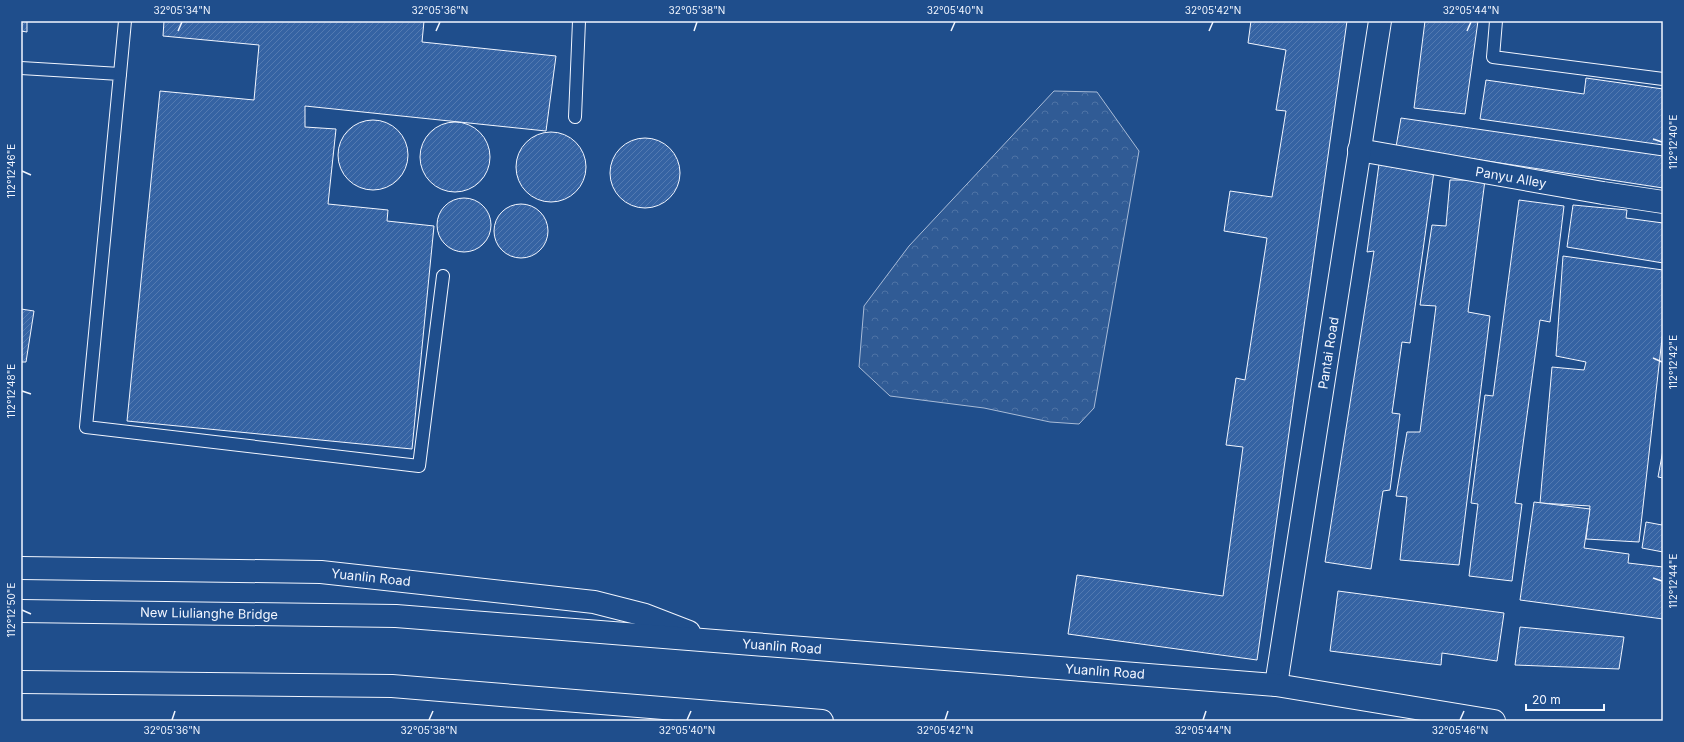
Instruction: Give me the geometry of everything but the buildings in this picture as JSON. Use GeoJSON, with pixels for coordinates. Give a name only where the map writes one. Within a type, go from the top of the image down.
{"type":"FeatureCollection","features":[{"type":"Feature","properties":{"kind":"main road","name":"Pantai Road"},"geometry":{"type":"LineString","coordinates":[[1276,685],[1380,21]]}},
{"type":"Feature","properties":{"kind":"main road","name":"Panyu Alley"},"geometry":{"type":"LineString","coordinates":[[1360,150],[1603,193],[1663,202]]}},
{"type":"Feature","properties":{"kind":"main road","name":"Yuanlin Road"},"geometry":{"type":"LineString","coordinates":[[21,568],[321,572],[594,602],[645,615],[713,641]]}},
{"type":"Feature","properties":{"kind":"main road","name":"New Liulianghe Bridge"},"geometry":{"type":"LineString","coordinates":[[21,611],[396,616]]}},
{"type":"Feature","properties":{"kind":"main road","name":"Yuanlin Road"},"geometry":{"type":"LineString","coordinates":[[396,616],[1276,685],[1494,721]]}},
{"type":"Feature","properties":{"kind":"main road"},"geometry":{"type":"LineString","coordinates":[[21,682],[392,686],[822,721]]}},
{"type":"Feature","properties":{"kind":"main road"},"geometry":{"type":"LineString","coordinates":[[673,721],[700,711]]}},
{"type":"Feature","properties":{"kind":"lane"},"geometry":{"type":"LineString","coordinates":[[125,21],[86,427],[419,466],[443,276]]}},
{"type":"Feature","properties":{"kind":"lane"},"geometry":{"type":"LineString","coordinates":[[575,117],[579,21]]}},
{"type":"Feature","properties":{"kind":"lane"},"geometry":{"type":"LineString","coordinates":[[1496,21],[1493,57],[1663,79]]}},
{"type":"Feature","properties":{"kind":"lane"},"geometry":{"type":"LineString","coordinates":[[21,68],[120,74]]}},
{"type":"Feature","properties":{"kind":"green space"},"geometry":{"type":"Polygon","coordinates":[[[1054,91],[1097,92],[1139,151],[1094,408],[1079,424],[1050,422],[984,408],[890,396],[859,367],[864,306],[909,246],[1054,91]]]}}]}
